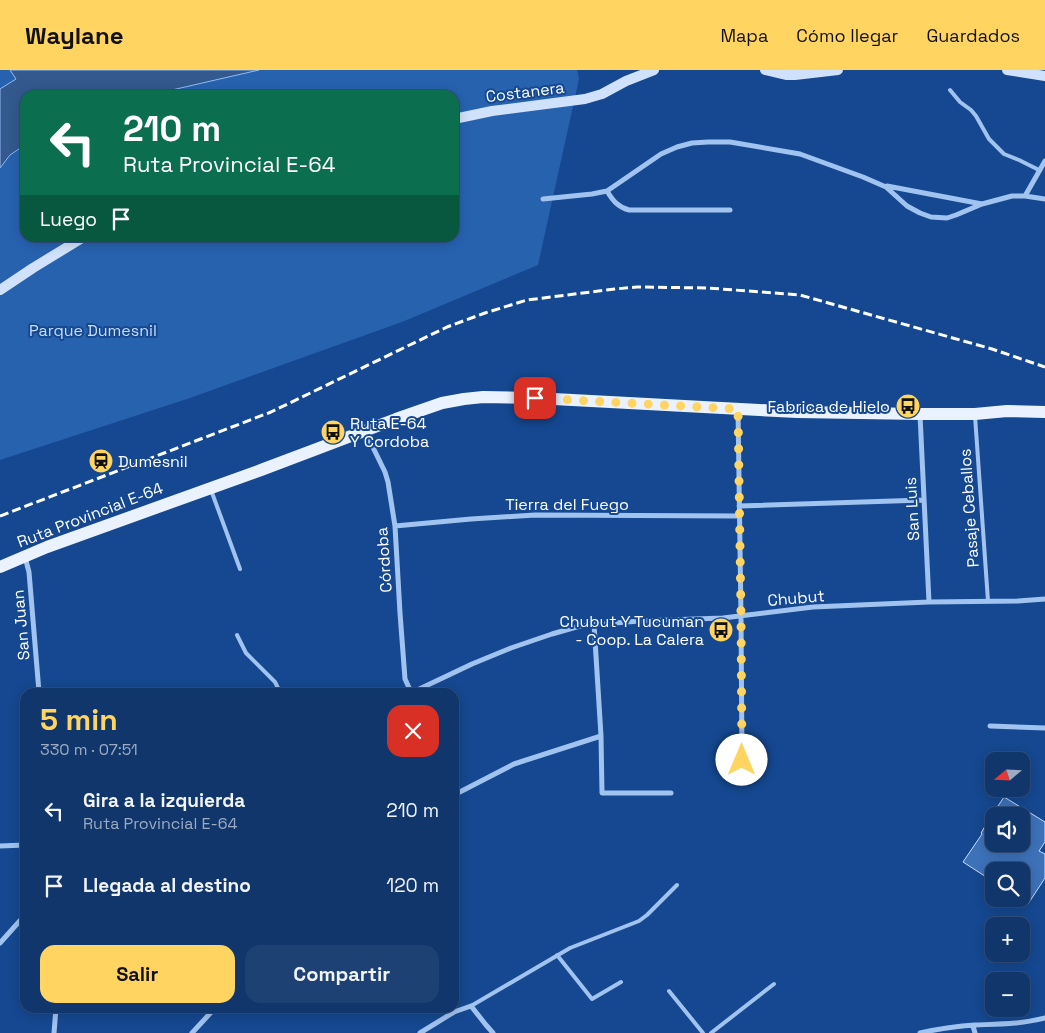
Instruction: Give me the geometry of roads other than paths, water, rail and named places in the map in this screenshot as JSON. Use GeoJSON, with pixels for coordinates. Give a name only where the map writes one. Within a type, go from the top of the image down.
{"type":"FeatureCollection","features":[{"type":"Feature","properties":{"kind":"main road","name":"Ruta Provincial E-64"},"geometry":{"type":"LineString","coordinates":[[0,567],[25,556],[442,403],[464,399],[483,397],[583,400],[797,412],[975,414],[1007,411],[1045,412]]}},
{"type":"Feature","properties":{"kind":"street","name":"Costanera"},"geometry":{"type":"LineString","coordinates":[[459,118],[492,111],[585,100],[654,70]]}},
{"type":"Feature","properties":{"kind":"street"},"geometry":{"type":"LineString","coordinates":[[765,70],[786,75],[805,75],[838,70]]}},
{"type":"Feature","properties":{"kind":"street"},"geometry":{"type":"LineString","coordinates":[[1007,70],[1045,76]]}},
{"type":"Feature","properties":{"kind":"street"},"geometry":{"type":"LineString","coordinates":[[543,199],[608,191],[661,154],[677,147],[692,143],[730,142],[785,150],[862,177],[886,187],[907,206],[931,217],[947,218],[956,216],[982,204],[1012,196],[1045,199]]}},
{"type":"Feature","properties":{"kind":"street"},"geometry":{"type":"LineString","coordinates":[[1025,196],[1045,160]]}},
{"type":"Feature","properties":{"kind":"street"},"geometry":{"type":"LineString","coordinates":[[882,186],[982,204]]}},
{"type":"Feature","properties":{"kind":"street"},"geometry":{"type":"LineString","coordinates":[[608,191],[614,202],[622,208],[629,210],[730,210]]}},
{"type":"Feature","properties":{"kind":"street"},"geometry":{"type":"LineString","coordinates":[[0,290],[75,242]]}},
{"type":"Feature","properties":{"kind":"street"},"geometry":{"type":"LineString","coordinates":[[738,409],[742,760]]}},
{"type":"Feature","properties":{"kind":"street","name":"San Luis"},"geometry":{"type":"LineString","coordinates":[[920,414],[929,602]]}},
{"type":"Feature","properties":{"kind":"street","name":"Córdoba"},"geometry":{"type":"LineString","coordinates":[[365,431],[388,482],[395,526],[405,678],[410,688]]}},
{"type":"Feature","properties":{"kind":"street"},"geometry":{"type":"LineString","coordinates":[[739,506],[924,500]]}},
{"type":"Feature","properties":{"kind":"street","name":"Tierra del Fuego"},"geometry":{"type":"LineString","coordinates":[[395,526],[471,518],[535,515],[739,516]]}},
{"type":"Feature","properties":{"kind":"street","name":"San Juan"},"geometry":{"type":"LineString","coordinates":[[25,556],[29,572],[39,688]]}},
{"type":"Feature","properties":{"kind":"street","name":"Chubut"},"geometry":{"type":"LineString","coordinates":[[421,688],[511,648],[568,629],[594,624],[723,618],[813,608],[1045,599]]}},
{"type":"Feature","properties":{"kind":"street"},"geometry":{"type":"LineString","coordinates":[[594,624],[602,793],[672,793]]}},
{"type":"Feature","properties":{"kind":"street"},"geometry":{"type":"LineString","coordinates":[[990,726],[1045,728]]}},
{"type":"Feature","properties":{"kind":"street"},"geometry":{"type":"LineString","coordinates":[[459,792],[514,764],[600,736]]}},
{"type":"Feature","properties":{"kind":"street"},"geometry":{"type":"LineString","coordinates":[[0,846],[20,845]]}},
{"type":"Feature","properties":{"kind":"street"},"geometry":{"type":"LineString","coordinates":[[0,943],[20,921]]}},
{"type":"Feature","properties":{"kind":"street"},"geometry":{"type":"LineString","coordinates":[[459,1010],[471,1006],[494,1033]]}},
{"type":"Feature","properties":{"kind":"street"},"geometry":{"type":"LineString","coordinates":[[54,1033],[56,1013]]}},
{"type":"Feature","properties":{"kind":"street"},"geometry":{"type":"LineString","coordinates":[[192,1033],[210,1013]]}},
{"type":"Feature","properties":{"kind":"street"},"geometry":{"type":"LineString","coordinates":[[420,1033],[452,1013]]}},
{"type":"Feature","properties":{"kind":"street"},"geometry":{"type":"LineString","coordinates":[[920,1033],[973,1026],[1012,1024],[1045,1018]]}},
{"type":"Feature","properties":{"kind":"street"},"geometry":{"type":"LineString","coordinates":[[973,1026],[975,1033]]}},
{"type":"Feature","properties":{"kind":"lane"},"geometry":{"type":"LineString","coordinates":[[950,90],[960,102],[971,110],[989,139],[1004,154],[1039,170]]}},
{"type":"Feature","properties":{"kind":"lane","name":"Pasaje Ceballos"},"geometry":{"type":"LineString","coordinates":[[975,414],[988,601]]}},
{"type":"Feature","properties":{"kind":"lane"},"geometry":{"type":"LineString","coordinates":[[210,488],[240,569]]}},
{"type":"Feature","properties":{"kind":"lane"},"geometry":{"type":"LineString","coordinates":[[238,635],[246,653],[275,682],[278,688]]}},
{"type":"Feature","properties":{"kind":"lane"},"geometry":{"type":"LineString","coordinates":[[471,1006],[570,948],[639,921],[677,885]]}},
{"type":"Feature","properties":{"kind":"lane"},"geometry":{"type":"LineString","coordinates":[[557,955],[592,998],[621,982]]}},
{"type":"Feature","properties":{"kind":"lane"},"geometry":{"type":"LineString","coordinates":[[711,1033],[774,984]]}},
{"type":"Feature","properties":{"kind":"lane"},"geometry":{"type":"LineString","coordinates":[[668,991],[703,1033]]}},
{"type":"Feature","properties":{"kind":"railway"},"geometry":{"type":"LineString","coordinates":[[0,516],[271,412],[447,327],[527,300],[637,287],[708,288],[800,295],[992,349],[1045,367]]}},
{"type":"Feature","properties":{"kind":"place","name":"Fabrica de Hielo"},"geometry":{"type":"Point","coordinates":[908,406]}},
{"type":"Feature","properties":{"kind":"place","name":"Ruta E-64 Y Cordoba"},"geometry":{"type":"Point","coordinates":[333,432]}},
{"type":"Feature","properties":{"kind":"place","name":"Dumesnil"},"geometry":{"type":"Point","coordinates":[101,461]}},
{"type":"Feature","properties":{"kind":"place","name":"Chubut Y Tucuman - Coop. La Calera"},"geometry":{"type":"Point","coordinates":[721,630]}},
{"type":"Feature","properties":{"kind":"park label","name":"Parque Dumesnil"},"geometry":{"type":"Point","coordinates":[93,330]}}]}
